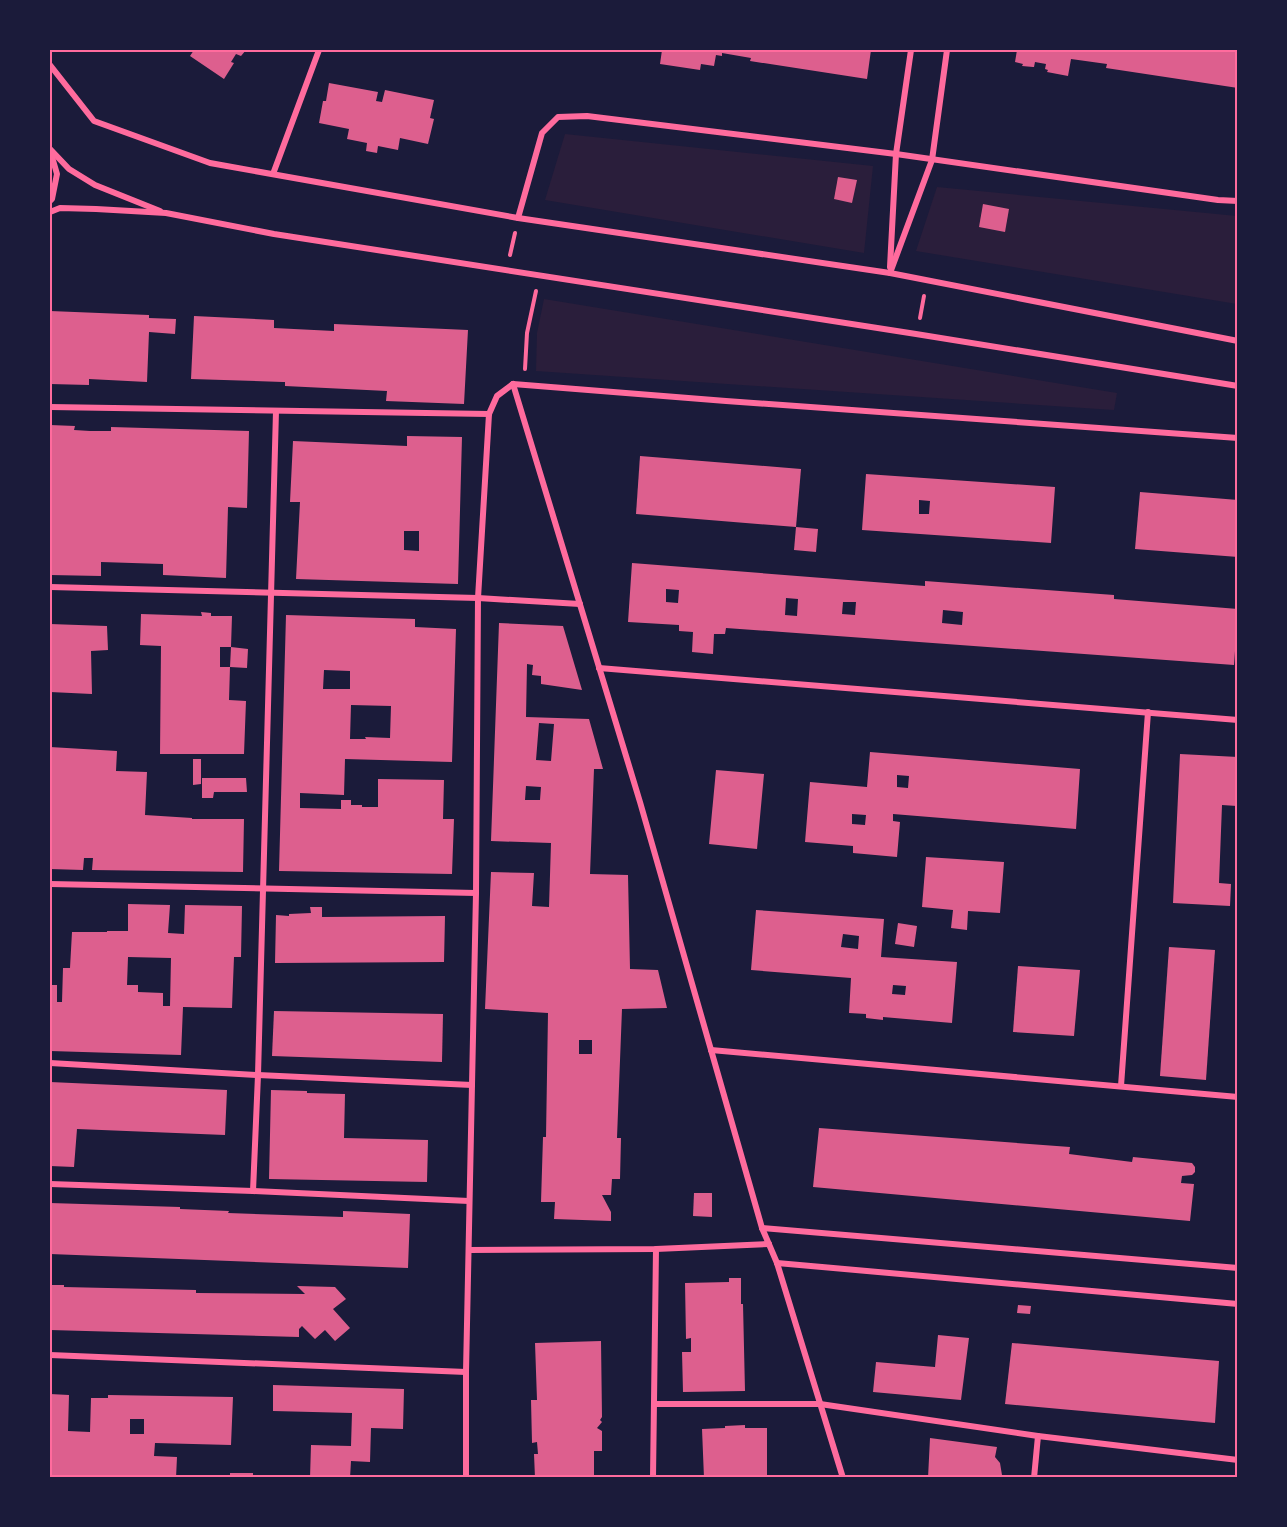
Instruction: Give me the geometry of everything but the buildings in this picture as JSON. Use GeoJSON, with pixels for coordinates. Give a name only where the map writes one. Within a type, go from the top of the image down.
{"type":"FeatureCollection","features":[{"type":"Feature","properties":{"kind":"street"},"geometry":{"type":"LineString","coordinates":[[273,174],[319,50]]}},
{"type":"Feature","properties":{"kind":"street"},"geometry":{"type":"LineString","coordinates":[[890,273],[896,154],[911,50]]}},
{"type":"Feature","properties":{"kind":"street"},"geometry":{"type":"LineString","coordinates":[[890,273],[932,160],[948,50]]}},
{"type":"Feature","properties":{"kind":"street"},"geometry":{"type":"LineString","coordinates":[[50,65],[94,121],[210,164],[518,218],[890,273],[1238,341]]}},
{"type":"Feature","properties":{"kind":"street"},"geometry":{"type":"LineString","coordinates":[[518,218],[542,133],[558,117],[587,116],[896,154],[1238,201]]}},
{"type":"Feature","properties":{"kind":"street"},"geometry":{"type":"LineString","coordinates":[[50,149],[57,174],[50,201]]}},
{"type":"Feature","properties":{"kind":"street"},"geometry":{"type":"LineString","coordinates":[[50,149],[69,169],[95,185],[166,213]]}},
{"type":"Feature","properties":{"kind":"street"},"geometry":{"type":"LineString","coordinates":[[50,212],[60,208],[166,213],[274,234],[1238,386]]}},
{"type":"Feature","properties":{"kind":"street"},"geometry":{"type":"LineString","coordinates":[[513,384],[599,668],[762,1228],[777,1263],[843,1478]]}},
{"type":"Feature","properties":{"kind":"street"},"geometry":{"type":"LineString","coordinates":[[466,1478],[466,1372],[476,892],[478,598],[489,414],[496,396],[513,384],[1238,438]]}},
{"type":"Feature","properties":{"kind":"street"},"geometry":{"type":"LineString","coordinates":[[50,407],[489,414]]}},
{"type":"Feature","properties":{"kind":"street"},"geometry":{"type":"LineString","coordinates":[[253,1191],[276,411]]}},
{"type":"Feature","properties":{"kind":"street"},"geometry":{"type":"LineString","coordinates":[[50,587],[478,598],[580,604]]}},
{"type":"Feature","properties":{"kind":"street"},"geometry":{"type":"LineString","coordinates":[[599,668],[1238,720]]}},
{"type":"Feature","properties":{"kind":"street"},"geometry":{"type":"LineString","coordinates":[[1121,1086],[1149,712]]}},
{"type":"Feature","properties":{"kind":"street"},"geometry":{"type":"LineString","coordinates":[[50,885],[476,892]]}},
{"type":"Feature","properties":{"kind":"street"},"geometry":{"type":"LineString","coordinates":[[711,1050],[1238,1097]]}},
{"type":"Feature","properties":{"kind":"street"},"geometry":{"type":"LineString","coordinates":[[50,1063],[472,1085]]}},
{"type":"Feature","properties":{"kind":"street"},"geometry":{"type":"LineString","coordinates":[[50,1184],[469,1202]]}},
{"type":"Feature","properties":{"kind":"street"},"geometry":{"type":"LineString","coordinates":[[762,1228],[1238,1268]]}},
{"type":"Feature","properties":{"kind":"street"},"geometry":{"type":"LineString","coordinates":[[469,1250],[656,1249],[769,1244]]}},
{"type":"Feature","properties":{"kind":"street"},"geometry":{"type":"LineString","coordinates":[[653,1478],[656,1249]]}},
{"type":"Feature","properties":{"kind":"street"},"geometry":{"type":"LineString","coordinates":[[777,1263],[1238,1304]]}},
{"type":"Feature","properties":{"kind":"street"},"geometry":{"type":"LineString","coordinates":[[50,1355],[466,1372]]}},
{"type":"Feature","properties":{"kind":"street"},"geometry":{"type":"LineString","coordinates":[[655,1404],[820,1404],[1038,1436],[1238,1460]]}},
{"type":"Feature","properties":{"kind":"street"},"geometry":{"type":"LineString","coordinates":[[1034,1478],[1038,1436]]}},
{"type":"Feature","properties":{"kind":"path"},"geometry":{"type":"LineString","coordinates":[[506,271],[518,218]]}},
{"type":"Feature","properties":{"kind":"path"},"geometry":{"type":"LineString","coordinates":[[524,385],[527,333],[539,276]]}},
{"type":"Feature","properties":{"kind":"path"},"geometry":{"type":"LineString","coordinates":[[916,334],[927,281]]}},
{"type":"Feature","properties":{"kind":"shaded area"},"geometry":{"type":"Polygon","coordinates":[[[565,134],[873,166],[864,253],[545,200],[565,134]]]}},
{"type":"Feature","properties":{"kind":"shaded area"},"geometry":{"type":"Polygon","coordinates":[[[937,187],[1237,216],[1237,304],[916,251],[937,187]]]}},
{"type":"Feature","properties":{"kind":"shaded area"},"geometry":{"type":"Polygon","coordinates":[[[544,299],[1117,393],[1114,410],[536,371],[537,333],[544,299]]]}}]}
